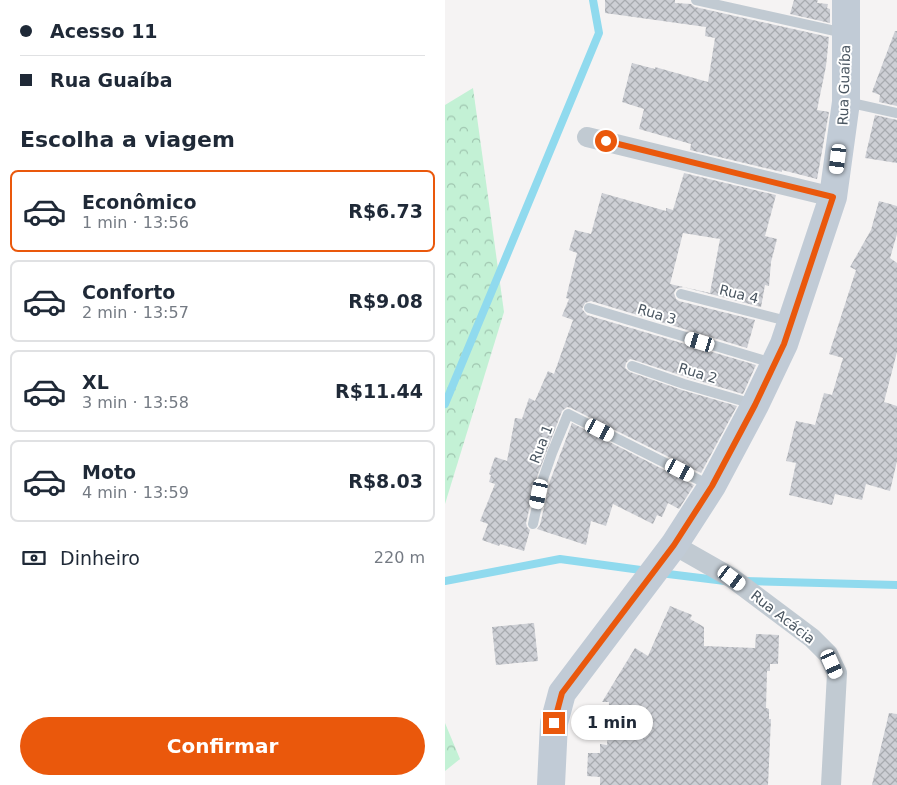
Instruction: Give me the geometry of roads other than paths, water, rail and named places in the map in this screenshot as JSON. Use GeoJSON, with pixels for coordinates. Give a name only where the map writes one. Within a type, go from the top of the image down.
{"type":"FeatureCollection","features":[{"type":"Feature","properties":{"kind":"street","name":"Rua Guaíba"},"geometry":{"type":"LineString","coordinates":[[551,785],[554,723],[562,693],[674,545],[712,486],[755,405],[784,344],[833,197],[845,102],[846,0]]}},
{"type":"Feature","properties":{"kind":"street"},"geometry":{"type":"LineString","coordinates":[[587,137],[833,197]]}},
{"type":"Feature","properties":{"kind":"street","name":"Rua Acácia"},"geometry":{"type":"LineString","coordinates":[[674,545],[732,578],[812,638],[828,654],[837,674],[831,785]]}},
{"type":"Feature","properties":{"kind":"lane"},"geometry":{"type":"LineString","coordinates":[[697,0],[845,34]]}},
{"type":"Feature","properties":{"kind":"lane"},"geometry":{"type":"LineString","coordinates":[[845,102],[897,113]]}},
{"type":"Feature","properties":{"kind":"lane","name":"Rua 4"},"geometry":{"type":"LineString","coordinates":[[681,294],[791,322]]}},
{"type":"Feature","properties":{"kind":"lane","name":"Rua 3"},"geometry":{"type":"LineString","coordinates":[[589,308],[775,364]]}},
{"type":"Feature","properties":{"kind":"lane","name":"Rua 2"},"geometry":{"type":"LineString","coordinates":[[632,366],[755,405]]}},
{"type":"Feature","properties":{"kind":"lane","name":"Rua 1"},"geometry":{"type":"LineString","coordinates":[[533,524],[551,452],[568,414],[712,486]]}},
{"type":"Feature","properties":{"kind":"waterway"},"geometry":{"type":"LineString","coordinates":[[445,404],[599,33],[593,0]]}},
{"type":"Feature","properties":{"kind":"waterway"},"geometry":{"type":"LineString","coordinates":[[445,581],[560,559],[648,571]]}},
{"type":"Feature","properties":{"kind":"waterway"},"geometry":{"type":"LineString","coordinates":[[660,573],[725,581]]}},
{"type":"Feature","properties":{"kind":"waterway"},"geometry":{"type":"LineString","coordinates":[[744,581],[897,585]]}}]}
